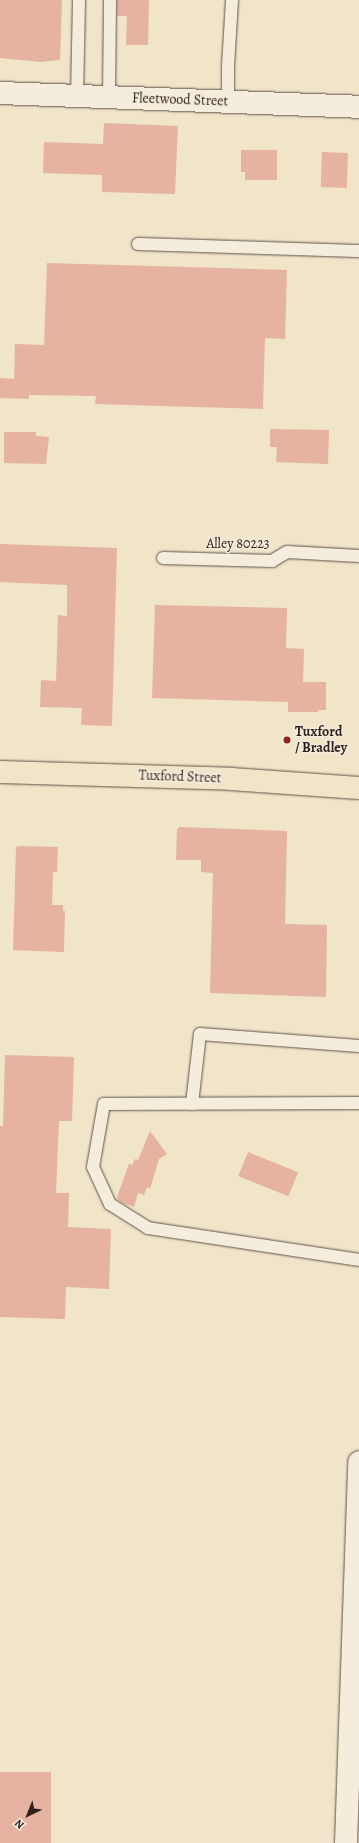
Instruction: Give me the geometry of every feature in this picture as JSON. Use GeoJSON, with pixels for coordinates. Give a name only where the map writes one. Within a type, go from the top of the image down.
{"type":"FeatureCollection","features":[{"type":"Feature","properties":{"kind":"main road","name":"Tuxford Street"},"geometry":{"type":"LineString","coordinates":[[0,772],[231,779],[359,788]]}},
{"type":"Feature","properties":{"kind":"street","name":"Fleetwood Street"},"geometry":{"type":"LineString","coordinates":[[0,94],[359,107]]}},
{"type":"Feature","properties":{"kind":"street"},"geometry":{"type":"LineString","coordinates":[[351,1836],[359,1462]]}},
{"type":"Feature","properties":{"kind":"lane"},"geometry":{"type":"LineString","coordinates":[[77,96],[79,0]]}},
{"type":"Feature","properties":{"kind":"lane"},"geometry":{"type":"LineString","coordinates":[[109,97],[110,0]]}},
{"type":"Feature","properties":{"kind":"lane"},"geometry":{"type":"LineString","coordinates":[[228,102],[228,66],[232,0]]}},
{"type":"Feature","properties":{"kind":"lane"},"geometry":{"type":"LineString","coordinates":[[138,244],[359,252]]}},
{"type":"Feature","properties":{"kind":"lane","name":"Alley 80223"},"geometry":{"type":"LineString","coordinates":[[163,558],[272,561],[287,552],[359,556]]}},
{"type":"Feature","properties":{"kind":"lane"},"geometry":{"type":"LineString","coordinates":[[192,1104],[200,1034],[359,1046]]}},
{"type":"Feature","properties":{"kind":"lane"},"geometry":{"type":"LineString","coordinates":[[359,1103],[104,1104],[93,1167],[110,1204],[148,1228],[359,1260]]}},
{"type":"Feature","properties":{"kind":"building"},"geometry":{"type":"Polygon","coordinates":[[[0,0],[62,0],[60,60],[41,62],[0,58],[0,0]]]}},
{"type":"Feature","properties":{"kind":"building"},"geometry":{"type":"Polygon","coordinates":[[[117,0],[149,0],[148,45],[126,45],[127,16],[117,16],[117,0]]]}},
{"type":"Feature","properties":{"kind":"building"},"geometry":{"type":"Polygon","coordinates":[[[104,123],[178,126],[175,194],[102,192],[102,175],[43,173],[44,142],[103,144],[104,123]]]}},
{"type":"Feature","properties":{"kind":"building"},"geometry":{"type":"Polygon","coordinates":[[[241,150],[277,150],[277,180],[245,180],[245,172],[241,172],[241,150]]]}},
{"type":"Feature","properties":{"kind":"building"},"geometry":{"type":"Polygon","coordinates":[[[322,152],[348,153],[347,188],[321,187],[322,152]]]}},
{"type":"Feature","properties":{"kind":"building"},"geometry":{"type":"Polygon","coordinates":[[[47,263],[287,270],[285,339],[265,338],[263,409],[95,404],[96,396],[29,395],[29,399],[0,398],[0,378],[14,379],[15,344],[44,345],[47,263]]]}},
{"type":"Feature","properties":{"kind":"building"},"geometry":{"type":"Polygon","coordinates":[[[270,429],[329,430],[328,464],[276,462],[277,447],[270,447],[270,429]]]}},
{"type":"Feature","properties":{"kind":"building"},"geometry":{"type":"Polygon","coordinates":[[[4,432],[36,432],[36,436],[49,437],[46,464],[4,463],[4,432]]]}},
{"type":"Feature","properties":{"kind":"building"},"geometry":{"type":"Polygon","coordinates":[[[0,544],[117,548],[112,726],[81,725],[82,708],[40,707],[41,680],[56,681],[58,615],[67,616],[67,585],[0,582],[0,544]]]}},
{"type":"Feature","properties":{"kind":"building"},"geometry":{"type":"Polygon","coordinates":[[[155,605],[287,608],[286,648],[304,649],[303,682],[326,682],[326,710],[318,710],[318,712],[288,712],[288,702],[152,698],[155,605]]]}},
{"type":"Feature","properties":{"kind":"building"},"geometry":{"type":"Polygon","coordinates":[[[180,827],[287,831],[285,924],[327,925],[326,997],[210,993],[213,873],[201,872],[201,860],[176,860],[177,829],[180,827]]]}},
{"type":"Feature","properties":{"kind":"building"},"geometry":{"type":"Polygon","coordinates":[[[16,847],[58,847],[57,872],[53,872],[52,905],[63,905],[63,911],[65,911],[64,952],[13,950],[16,847]]]}},
{"type":"Feature","properties":{"kind":"building"},"geometry":{"type":"Polygon","coordinates":[[[5,1055],[74,1057],[72,1121],[59,1121],[56,1193],[69,1193],[68,1227],[111,1229],[109,1289],[66,1287],[65,1319],[0,1317],[0,1126],[3,1126],[5,1055]]]}},
{"type":"Feature","properties":{"kind":"building"},"geometry":{"type":"Polygon","coordinates":[[[150,1131],[167,1154],[159,1159],[150,1189],[147,1187],[144,1195],[138,1193],[134,1207],[120,1202],[117,1197],[129,1164],[132,1165],[135,1159],[138,1160],[150,1131]]]}},
{"type":"Feature","properties":{"kind":"building"},"geometry":{"type":"Polygon","coordinates":[[[248,1152],[298,1172],[288,1196],[238,1176],[248,1152]]]}},
{"type":"Feature","properties":{"kind":"building"},"geometry":{"type":"Polygon","coordinates":[[[0,1772],[51,1772],[51,1843],[0,1843],[0,1772]]]}},
{"type":"Feature","properties":{"kind":"place","name":"Tuxford / Bradley"},"geometry":{"type":"Point","coordinates":[287,740]}}]}
